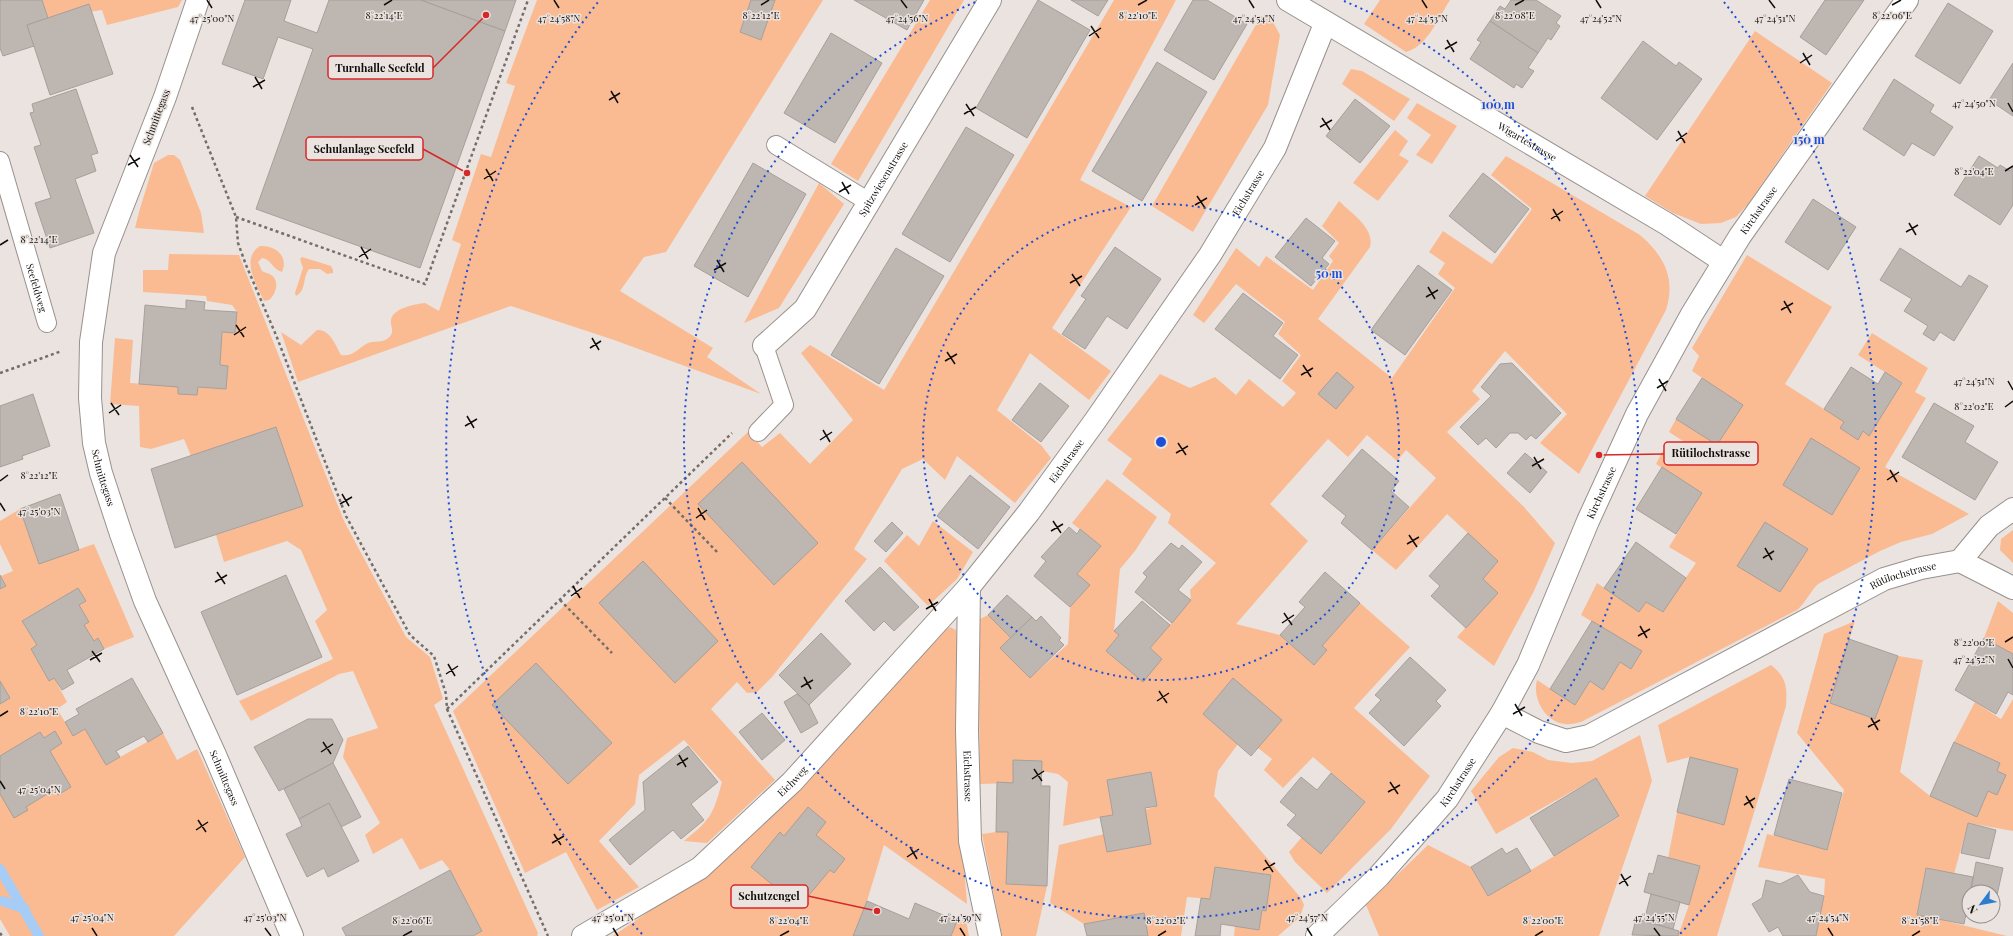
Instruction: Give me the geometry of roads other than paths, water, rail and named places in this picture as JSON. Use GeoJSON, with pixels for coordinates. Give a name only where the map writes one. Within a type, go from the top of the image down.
{"type":"FeatureCollection","features":[{"type":"Feature","properties":{"kind":"street","name":"Schmittegass"},"geometry":{"type":"LineString","coordinates":[[198,0],[165,97],[104,253],[91,342],[90,398],[94,444],[116,520],[145,601],[216,755],[292,936]]}},
{"type":"Feature","properties":{"kind":"street","name":"Spitzwiesenstrasse"},"geometry":{"type":"LineString","coordinates":[[764,346],[805,309],[990,0]]}},
{"type":"Feature","properties":{"kind":"street","name":"Wigartestrasse"},"geometry":{"type":"LineString","coordinates":[[1288,0],[1325,24],[1667,224],[1723,261]]}},
{"type":"Feature","properties":{"kind":"street","name":"Kirchstrasse"},"geometry":{"type":"LineString","coordinates":[[1317,936],[1379,876],[1447,800],[1502,713],[1528,666],[1588,521],[1637,414],[1692,314],[1723,261],[1907,0]]}},
{"type":"Feature","properties":{"kind":"street","name":"Eichstrasse"},"geometry":{"type":"LineString","coordinates":[[990,936],[970,841],[967,730],[969,586],[1033,506],[1095,421],[1210,255],[1275,148],[1325,24]]}},
{"type":"Feature","properties":{"kind":"street"},"geometry":{"type":"LineString","coordinates":[[2013,509],[1989,526],[1960,561],[2013,588]]}},
{"type":"Feature","properties":{"kind":"street","name":"Rütilochstrasse"},"geometry":{"type":"LineString","coordinates":[[1502,713],[1539,732],[1566,741],[1589,736],[1884,580],[1921,568],[1960,561]]}},
{"type":"Feature","properties":{"kind":"street","name":"Eichweg"},"geometry":{"type":"LineString","coordinates":[[583,936],[700,868],[792,782],[969,586]]}},
{"type":"Feature","properties":{"kind":"lane"},"geometry":{"type":"LineString","coordinates":[[776,145],[869,202]]}},
{"type":"Feature","properties":{"kind":"lane","name":"Seefeldweg"},"geometry":{"type":"LineString","coordinates":[[0,161],[47,323]]}},
{"type":"Feature","properties":{"kind":"lane"},"geometry":{"type":"LineString","coordinates":[[758,432],[784,405],[764,346]]}},
{"type":"Feature","properties":{"kind":"waterway"},"geometry":{"type":"LineString","coordinates":[[0,869],[39,936]]}},
{"type":"Feature","properties":{"kind":"waterway"},"geometry":{"type":"LineString","coordinates":[[3,901],[25,909]]}},
{"type":"Feature","properties":{"kind":"place","name":"Turnhalle Seefeld"},"geometry":{"type":"Point","coordinates":[486,15]}},
{"type":"Feature","properties":{"kind":"place","name":"Schulanlage Seefeld"},"geometry":{"type":"Point","coordinates":[467,173]}},
{"type":"Feature","properties":{"kind":"place","name":"Rütilochstrasse"},"geometry":{"type":"Point","coordinates":[1599,455]}},
{"type":"Feature","properties":{"kind":"place","name":"Schutzengel"},"geometry":{"type":"Point","coordinates":[877,911]}}]}
